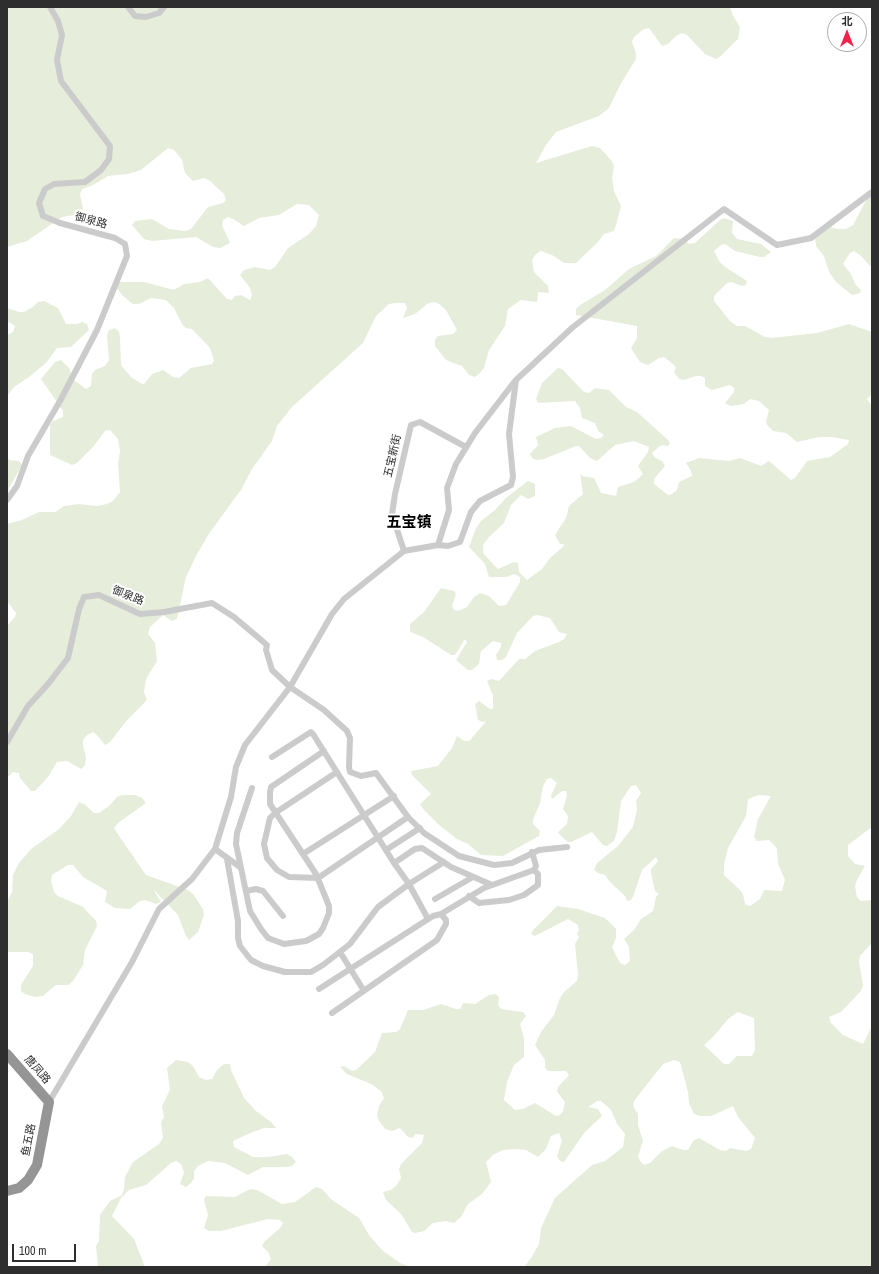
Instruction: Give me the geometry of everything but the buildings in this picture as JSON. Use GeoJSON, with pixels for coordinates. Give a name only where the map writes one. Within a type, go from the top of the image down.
{"type":"FeatureCollection","features":[{"type":"Feature","properties":{"kind":"highway","name":"唐凤路"},"geometry":{"type":"LineString","coordinates":[[7,1054],[49,1102]]}},
{"type":"Feature","properties":{"kind":"highway","name":"鱼五路"},"geometry":{"type":"LineString","coordinates":[[7,1191],[19,1188],[28,1180],[37,1165],[49,1102]]}},
{"type":"Feature","properties":{"kind":"street","name":"御泉路"},"geometry":{"type":"LineString","coordinates":[[7,500],[17,486],[28,456],[60,401],[97,330],[127,256],[125,244],[115,238],[60,223],[43,216],[39,203],[44,189],[54,184],[85,182],[102,170],[109,159],[110,146],[61,81],[57,60],[62,34],[58,21],[50,7]]}},
{"type":"Feature","properties":{"kind":"street"},"geometry":{"type":"LineString","coordinates":[[128,7],[135,16],[146,17],[159,13],[164,7]]}},
{"type":"Feature","properties":{"kind":"street"},"geometry":{"type":"LineString","coordinates":[[438,545],[449,510],[447,488],[456,464],[466,447],[516,380],[573,327],[724,209],[777,245],[811,238],[872,192]]}},
{"type":"Feature","properties":{"kind":"street"},"geometry":{"type":"LineString","coordinates":[[49,1102],[132,962],[158,909],[192,879],[215,849],[231,797],[236,767],[245,745],[290,687],[332,614],[340,604],[404,551],[438,545],[448,546],[460,542],[471,512],[480,501],[511,485],[514,476],[509,434],[516,380]]}},
{"type":"Feature","properties":{"kind":"street","name":"五宝新街"},"geometry":{"type":"LineString","coordinates":[[404,551],[392,514],[395,494],[411,425],[420,422],[466,447]]}},
{"type":"Feature","properties":{"kind":"street","name":"御泉路"},"geometry":{"type":"LineString","coordinates":[[7,742],[28,706],[48,684],[68,658],[79,609],[84,597],[100,595],[140,614],[164,612],[212,603],[234,617],[267,645],[266,650],[272,670],[290,687]]}},
{"type":"Feature","properties":{"kind":"street"},"geometry":{"type":"LineString","coordinates":[[290,687],[324,710],[347,731],[350,738],[350,772],[361,776],[376,773],[408,817],[420,828],[459,856],[494,866],[512,863],[532,852],[568,846]]}},
{"type":"Feature","properties":{"kind":"street"},"geometry":{"type":"LineString","coordinates":[[272,757],[311,732],[394,863],[409,884],[428,919]]}},
{"type":"Feature","properties":{"kind":"street"},"geometry":{"type":"LineString","coordinates":[[252,788],[237,833],[236,844],[250,911],[260,929],[268,938],[284,944],[295,944],[306,941],[319,934],[327,922],[329,906],[318,878],[270,804],[271,786],[324,751]]}},
{"type":"Feature","properties":{"kind":"street"},"geometry":{"type":"LineString","coordinates":[[337,772],[275,813],[270,818],[264,844],[267,858],[277,870],[289,877],[318,878],[408,817]]}},
{"type":"Feature","properties":{"kind":"street"},"geometry":{"type":"LineString","coordinates":[[303,854],[394,796]]}},
{"type":"Feature","properties":{"kind":"street"},"geometry":{"type":"LineString","coordinates":[[386,850],[420,828]]}},
{"type":"Feature","properties":{"kind":"street"},"geometry":{"type":"LineString","coordinates":[[394,863],[416,849],[422,848],[444,862],[492,885]]}},
{"type":"Feature","properties":{"kind":"street"},"geometry":{"type":"LineString","coordinates":[[215,849],[240,867]]}},
{"type":"Feature","properties":{"kind":"street"},"geometry":{"type":"LineString","coordinates":[[532,852],[536,866],[534,870]]}},
{"type":"Feature","properties":{"kind":"street"},"geometry":{"type":"LineString","coordinates":[[227,859],[238,921],[238,938],[243,952],[251,960],[263,966],[285,972],[311,972],[340,952],[350,944],[378,907],[409,884],[444,862]]}},
{"type":"Feature","properties":{"kind":"street"},"geometry":{"type":"LineString","coordinates":[[319,989],[428,919],[441,914],[469,896],[492,885],[534,870]]}},
{"type":"Feature","properties":{"kind":"street"},"geometry":{"type":"LineString","coordinates":[[469,896],[479,903],[488,903],[509,900],[524,895],[538,885],[538,874],[534,870]]}},
{"type":"Feature","properties":{"kind":"street"},"geometry":{"type":"LineString","coordinates":[[435,899],[473,877]]}},
{"type":"Feature","properties":{"kind":"street"},"geometry":{"type":"LineString","coordinates":[[246,891],[256,889],[263,891],[283,916]]}},
{"type":"Feature","properties":{"kind":"street"},"geometry":{"type":"LineString","coordinates":[[332,1013],[438,940],[446,924],[446,920],[441,914]]}},
{"type":"Feature","properties":{"kind":"street"},"geometry":{"type":"LineString","coordinates":[[340,952],[364,991]]}},
{"type":"Feature","properties":{"kind":"green space"},"geometry":{"type":"Polygon","coordinates":[[[7,7],[730,7],[733,16],[740,27],[738,39],[716,59],[705,54],[687,35],[682,33],[676,36],[668,44],[662,46],[649,28],[644,29],[634,37],[632,42],[636,53],[636,59],[620,85],[609,108],[599,116],[556,132],[546,145],[536,163],[592,146],[600,148],[611,160],[614,166],[612,178],[614,191],[621,206],[616,225],[614,231],[604,234],[597,243],[576,263],[564,263],[552,255],[541,251],[536,254],[532,260],[534,272],[548,286],[549,293],[538,292],[537,302],[521,300],[508,309],[505,326],[489,350],[484,368],[480,373],[475,377],[469,375],[462,366],[446,360],[435,346],[435,340],[438,336],[453,334],[457,330],[446,310],[438,303],[433,302],[427,304],[415,314],[403,318],[407,308],[405,303],[389,304],[376,316],[363,343],[292,407],[277,426],[272,441],[252,469],[241,490],[210,532],[196,556],[186,577],[177,619],[172,621],[163,615],[150,627],[148,634],[155,643],[157,661],[146,679],[144,692],[147,700],[127,720],[110,742],[105,745],[93,732],[87,735],[83,740],[86,758],[85,765],[81,769],[67,761],[57,762],[48,777],[35,791],[31,791],[20,778],[19,773],[13,772],[7,778],[7,626],[15,617],[16,613],[7,601],[7,524],[22,520],[39,512],[55,512],[64,506],[79,504],[97,506],[107,504],[113,501],[120,492],[118,464],[120,451],[118,439],[110,430],[105,431],[93,447],[77,463],[72,465],[50,455],[50,425],[53,421],[63,417],[63,411],[41,379],[55,362],[61,360],[69,368],[73,379],[86,389],[91,386],[92,374],[95,370],[105,366],[109,360],[107,335],[109,330],[115,328],[119,332],[120,337],[121,365],[131,377],[140,383],[144,384],[152,374],[163,370],[173,377],[179,378],[191,368],[212,364],[214,360],[210,348],[192,329],[186,328],[182,324],[174,308],[166,300],[151,298],[139,304],[133,304],[123,296],[115,286],[120,282],[144,282],[174,290],[184,284],[200,282],[208,278],[227,299],[232,300],[235,296],[241,295],[250,300],[252,295],[250,288],[240,275],[244,270],[255,267],[270,270],[275,267],[288,248],[309,234],[316,226],[319,215],[309,205],[297,204],[279,215],[259,218],[244,226],[228,217],[223,220],[222,225],[230,243],[220,248],[213,247],[196,237],[152,241],[144,239],[132,225],[135,221],[152,219],[169,229],[185,231],[191,229],[208,207],[223,203],[226,200],[224,194],[210,181],[204,178],[193,181],[185,173],[182,160],[179,156],[174,150],[168,148],[141,170],[128,174],[108,176],[93,185],[82,189],[80,194],[83,209],[80,214],[62,217],[27,241],[7,247],[7,7]]]}},
{"type":"Feature","properties":{"kind":"green space"},"geometry":{"type":"Polygon","coordinates":[[[872,189],[872,268],[854,251],[850,253],[843,264],[851,274],[855,284],[861,290],[860,293],[852,295],[836,282],[829,272],[824,256],[816,246],[815,238],[831,227],[846,229],[853,225],[872,189]]]}},
{"type":"Feature","properties":{"kind":"green space"},"geometry":{"type":"Polygon","coordinates":[[[724,218],[733,221],[732,233],[737,239],[761,244],[771,252],[764,257],[760,257],[735,251],[725,244],[721,245],[714,251],[719,261],[725,267],[747,281],[746,285],[742,286],[731,282],[727,283],[714,296],[714,301],[730,321],[737,326],[745,326],[765,337],[771,338],[817,333],[849,324],[872,332],[872,394],[867,399],[872,406],[872,827],[848,845],[848,856],[855,864],[865,866],[855,886],[857,897],[861,901],[872,900],[872,943],[860,956],[859,962],[863,985],[861,991],[841,1012],[829,1017],[831,1023],[843,1035],[863,1044],[872,1026],[872,1267],[524,1267],[539,1244],[541,1228],[555,1198],[592,1165],[605,1161],[623,1147],[625,1134],[617,1124],[611,1110],[601,1101],[597,1101],[588,1107],[598,1109],[602,1116],[584,1133],[564,1162],[560,1161],[557,1156],[562,1141],[559,1133],[551,1136],[546,1149],[538,1157],[526,1150],[516,1149],[503,1150],[493,1155],[486,1162],[491,1182],[482,1194],[468,1204],[461,1217],[454,1223],[446,1221],[433,1223],[424,1231],[415,1233],[412,1232],[401,1214],[386,1200],[383,1192],[391,1190],[397,1185],[401,1178],[399,1169],[401,1164],[422,1143],[424,1135],[415,1134],[413,1138],[408,1137],[400,1128],[392,1131],[385,1129],[379,1121],[377,1115],[379,1106],[384,1098],[381,1091],[371,1084],[347,1074],[340,1067],[344,1066],[352,1071],[356,1070],[375,1052],[382,1033],[396,1032],[400,1029],[408,1010],[423,1010],[441,1004],[460,1009],[463,1003],[475,1004],[489,995],[496,994],[499,997],[498,1005],[501,1009],[523,1012],[526,1016],[520,1024],[524,1038],[524,1057],[514,1065],[507,1082],[504,1100],[515,1110],[523,1109],[535,1103],[556,1116],[560,1115],[563,1111],[565,1102],[557,1092],[558,1087],[569,1075],[566,1071],[548,1071],[545,1068],[545,1060],[535,1045],[541,1032],[554,1015],[560,998],[564,992],[577,981],[578,974],[575,944],[579,937],[577,934],[579,930],[578,925],[568,919],[535,936],[531,934],[533,930],[557,906],[578,909],[605,918],[616,929],[616,938],[612,947],[620,963],[625,965],[630,961],[629,947],[624,939],[634,930],[641,919],[653,911],[656,897],[659,894],[655,891],[651,873],[651,869],[658,861],[656,857],[642,870],[633,897],[631,900],[627,901],[625,896],[610,882],[605,875],[594,870],[597,863],[618,846],[633,827],[637,809],[636,801],[641,793],[636,785],[631,786],[621,801],[617,832],[614,841],[607,846],[603,845],[592,832],[571,842],[568,842],[561,836],[558,832],[567,824],[568,816],[563,809],[567,795],[566,791],[562,791],[552,799],[551,795],[557,783],[551,778],[547,779],[543,786],[540,803],[533,820],[533,824],[540,831],[539,836],[503,856],[481,855],[468,844],[457,839],[439,825],[420,804],[431,794],[412,775],[411,771],[438,766],[452,748],[457,736],[464,741],[469,741],[484,724],[486,721],[483,722],[478,720],[475,704],[479,701],[490,709],[493,709],[493,696],[487,681],[491,679],[499,681],[519,659],[525,659],[535,651],[559,642],[564,639],[567,634],[559,632],[550,618],[537,615],[533,616],[517,633],[506,657],[502,660],[497,660],[496,655],[501,647],[501,643],[493,641],[481,651],[479,664],[472,670],[468,670],[456,660],[467,642],[465,639],[455,655],[451,655],[423,637],[410,631],[410,624],[424,612],[441,588],[454,591],[456,594],[452,606],[454,610],[458,611],[467,607],[474,597],[480,593],[489,596],[499,606],[506,605],[520,582],[520,577],[514,574],[506,577],[489,577],[485,564],[469,547],[476,528],[481,521],[495,510],[506,498],[528,481],[535,484],[535,496],[528,499],[521,495],[511,505],[504,523],[483,545],[483,553],[498,569],[514,562],[518,563],[519,572],[527,580],[542,569],[550,558],[563,547],[564,544],[560,544],[555,535],[566,518],[569,506],[583,494],[580,473],[582,476],[594,478],[601,493],[616,496],[618,487],[634,482],[643,474],[638,466],[648,452],[649,447],[634,441],[615,445],[597,461],[590,458],[579,446],[544,459],[536,460],[532,458],[530,454],[538,445],[536,437],[555,428],[571,426],[596,439],[601,438],[604,435],[598,431],[595,423],[582,418],[580,408],[575,401],[538,403],[536,399],[542,383],[558,368],[562,369],[584,392],[589,393],[595,388],[609,390],[626,407],[637,412],[668,440],[670,444],[667,446],[660,446],[652,453],[654,457],[662,461],[665,466],[654,479],[654,484],[668,495],[677,490],[679,482],[692,476],[686,463],[699,458],[729,461],[740,458],[761,466],[769,461],[791,480],[795,478],[807,461],[830,457],[848,444],[849,440],[832,437],[819,437],[797,442],[786,433],[773,431],[766,422],[769,410],[759,401],[750,399],[744,404],[731,406],[725,403],[734,392],[734,388],[730,385],[712,390],[705,386],[705,378],[701,376],[684,380],[679,379],[674,372],[676,368],[674,365],[664,357],[659,358],[648,365],[640,362],[631,348],[637,338],[637,326],[576,315],[576,309],[580,305],[605,290],[629,269],[656,256],[674,238],[683,239],[689,244],[695,243],[724,218]],[[759,795],[748,799],[746,816],[728,848],[724,864],[724,875],[743,894],[745,904],[750,906],[760,899],[764,890],[782,891],[785,880],[778,864],[777,848],[769,840],[757,841],[754,837],[758,819],[771,796],[759,795]],[[738,1012],[728,1019],[704,1045],[724,1064],[729,1064],[737,1056],[752,1056],[755,1050],[754,1018],[738,1012]],[[674,1060],[663,1064],[634,1101],[633,1106],[638,1114],[638,1125],[643,1141],[638,1156],[644,1165],[650,1163],[662,1151],[672,1146],[683,1150],[688,1150],[694,1140],[699,1138],[720,1150],[726,1151],[730,1148],[746,1151],[751,1149],[755,1138],[738,1117],[733,1106],[711,1116],[700,1116],[694,1114],[689,1103],[688,1092],[680,1062],[674,1060]]]}},
{"type":"Feature","properties":{"kind":"green space"},"geometry":{"type":"Polygon","coordinates":[[[44,301],[58,308],[66,324],[77,324],[82,322],[87,324],[89,330],[71,347],[57,348],[47,362],[14,387],[7,396],[7,335],[13,332],[15,326],[7,321],[7,308],[24,312],[38,302],[44,301]]]}},
{"type":"Feature","properties":{"kind":"green space"},"geometry":{"type":"Polygon","coordinates":[[[7,455],[9,460],[19,461],[22,465],[9,488],[7,500],[7,455]]]}},
{"type":"Feature","properties":{"kind":"green space"},"geometry":{"type":"Polygon","coordinates":[[[122,795],[135,795],[142,798],[146,803],[118,823],[114,828],[146,875],[188,890],[193,894],[203,909],[204,915],[198,932],[189,940],[178,915],[153,889],[161,902],[156,904],[145,900],[140,901],[130,909],[115,908],[105,902],[107,891],[83,877],[73,865],[68,865],[52,875],[51,881],[54,892],[58,896],[83,907],[96,921],[97,926],[85,950],[83,965],[73,981],[68,985],[56,985],[43,996],[35,997],[25,994],[21,991],[21,985],[33,966],[33,954],[28,952],[7,952],[7,902],[12,892],[13,875],[19,863],[31,849],[59,829],[71,816],[79,802],[84,804],[94,813],[99,813],[109,806],[117,797],[122,795]]]}},
{"type":"Feature","properties":{"kind":"green space"},"geometry":{"type":"Polygon","coordinates":[[[176,1060],[188,1062],[193,1066],[199,1077],[206,1080],[212,1079],[217,1070],[224,1064],[230,1064],[231,1070],[244,1098],[256,1111],[271,1122],[276,1128],[264,1128],[248,1134],[233,1141],[234,1147],[253,1157],[268,1157],[287,1154],[296,1162],[292,1166],[286,1167],[263,1167],[248,1175],[225,1163],[208,1161],[198,1166],[194,1171],[194,1179],[186,1187],[180,1184],[184,1173],[181,1164],[176,1161],[171,1163],[146,1185],[129,1190],[121,1198],[112,1216],[134,1239],[145,1267],[98,1267],[96,1246],[99,1241],[100,1215],[110,1201],[122,1195],[125,1177],[133,1162],[159,1144],[163,1138],[161,1122],[164,1117],[162,1106],[170,1090],[167,1068],[176,1060]]]}},
{"type":"Feature","properties":{"kind":"green space"},"geometry":{"type":"Polygon","coordinates":[[[316,1187],[322,1189],[331,1199],[359,1218],[369,1235],[382,1250],[400,1263],[410,1267],[265,1267],[271,1259],[268,1252],[262,1246],[264,1242],[280,1228],[283,1223],[280,1220],[268,1219],[221,1231],[209,1231],[204,1228],[208,1215],[204,1200],[206,1196],[235,1197],[250,1189],[257,1190],[282,1204],[295,1202],[316,1187]]]}},
{"type":"Feature","properties":{"kind":"district","name":"五宝镇"},"geometry":{"type":"Point","coordinates":[409,523]}}]}
